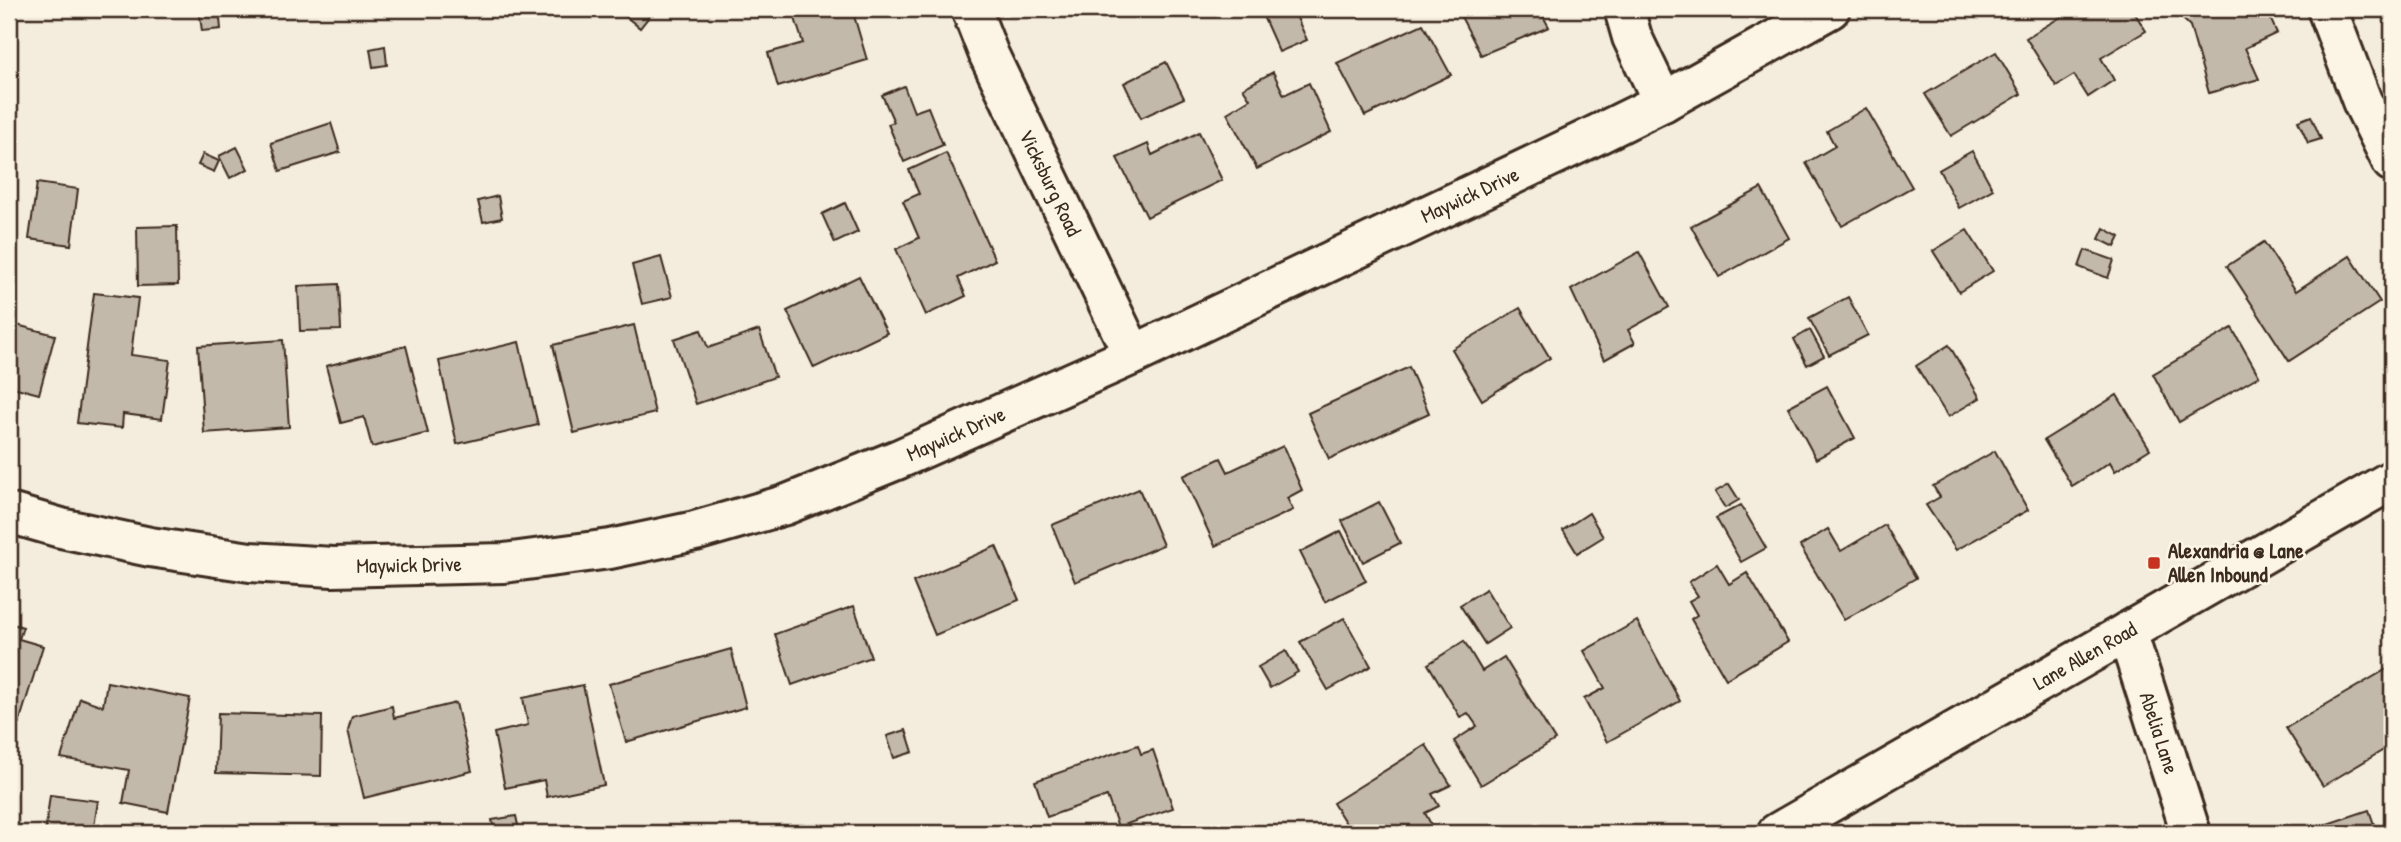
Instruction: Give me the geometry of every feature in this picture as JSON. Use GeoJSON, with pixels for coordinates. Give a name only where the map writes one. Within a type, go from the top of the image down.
{"type":"FeatureCollection","features":[{"type":"Feature","properties":{"kind":"street","name":"Vicksburg Road"},"geometry":{"type":"LineString","coordinates":[[971,9],[989,55],[1133,355]]}},
{"type":"Feature","properties":{"kind":"street"},"geometry":{"type":"LineString","coordinates":[[1623,9],[1632,37],[1664,102]]}},
{"type":"Feature","properties":{"kind":"street","name":"Maywick Drive"},"geometry":{"type":"LineString","coordinates":[[9,513],[61,528],[150,547],[250,562],[333,567],[504,563],[610,550],[695,531],[785,505],[899,459],[1133,355],[1664,102],[1830,9]]}},
{"type":"Feature","properties":{"kind":"street"},"geometry":{"type":"LineString","coordinates":[[2327,9],[2362,101],[2392,162]]}},
{"type":"Feature","properties":{"kind":"street","name":"Lane Allen Road"},"geometry":{"type":"LineString","coordinates":[[1777,833],[2392,480]]}},
{"type":"Feature","properties":{"kind":"street","name":"Abelia Lane"},"geometry":{"type":"LineString","coordinates":[[2127,632],[2191,833]]}},
{"type":"Feature","properties":{"kind":"building"},"geometry":{"type":"Polygon","coordinates":[[[199,9],[219,9],[221,29],[202,31],[199,9]]]}},
{"type":"Feature","properties":{"kind":"building"},"geometry":{"type":"Polygon","coordinates":[[[629,9],[655,9],[640,28],[624,15],[629,9]]]}},
{"type":"Feature","properties":{"kind":"building"},"geometry":{"type":"Polygon","coordinates":[[[792,9],[852,9],[867,60],[778,87],[768,53],[803,43],[792,9]]]}},
{"type":"Feature","properties":{"kind":"building"},"geometry":{"type":"Polygon","coordinates":[[[1275,9],[1293,9],[1307,40],[1279,52],[1262,14],[1275,9]]]}},
{"type":"Feature","properties":{"kind":"building"},"geometry":{"type":"Polygon","coordinates":[[[1539,9],[1549,27],[1481,55],[1458,11],[1539,9]]]}},
{"type":"Feature","properties":{"kind":"building"},"geometry":{"type":"Polygon","coordinates":[[[2074,9],[2132,9],[2146,31],[2101,58],[2114,80],[2088,97],[2074,75],[2056,86],[2026,38],[2074,9]]]}},
{"type":"Feature","properties":{"kind":"building"},"geometry":{"type":"Polygon","coordinates":[[[2173,9],[2266,9],[2277,33],[2245,48],[2259,79],[2209,93],[2190,26],[2173,9]]]}},
{"type":"Feature","properties":{"kind":"building"},"geometry":{"type":"Polygon","coordinates":[[[1423,24],[1451,75],[1365,116],[1337,63],[1423,24]]]}},
{"type":"Feature","properties":{"kind":"building"},"geometry":{"type":"Polygon","coordinates":[[[385,46],[387,65],[373,67],[370,49],[385,46]]]}},
{"type":"Feature","properties":{"kind":"building"},"geometry":{"type":"Polygon","coordinates":[[[1996,52],[2021,94],[1951,136],[1925,94],[1996,52]]]}},
{"type":"Feature","properties":{"kind":"building"},"geometry":{"type":"Polygon","coordinates":[[[1166,62],[1184,98],[1141,118],[1124,83],[1166,62]]]}},
{"type":"Feature","properties":{"kind":"building"},"geometry":{"type":"Polygon","coordinates":[[[1273,72],[1284,95],[1309,83],[1331,132],[1257,169],[1227,113],[1250,99],[1243,88],[1273,72]]]}},
{"type":"Feature","properties":{"kind":"building"},"geometry":{"type":"Polygon","coordinates":[[[904,86],[914,112],[928,107],[943,145],[904,162],[888,124],[894,122],[882,95],[904,86]]]}},
{"type":"Feature","properties":{"kind":"building"},"geometry":{"type":"Polygon","coordinates":[[[1866,108],[1912,187],[1842,226],[1806,163],[1835,146],[1827,131],[1866,108]]]}},
{"type":"Feature","properties":{"kind":"building"},"geometry":{"type":"Polygon","coordinates":[[[2311,116],[2321,139],[2308,143],[2298,121],[2311,116]]]}},
{"type":"Feature","properties":{"kind":"building"},"geometry":{"type":"Polygon","coordinates":[[[331,123],[340,152],[280,171],[271,143],[331,123]]]}},
{"type":"Feature","properties":{"kind":"building"},"geometry":{"type":"Polygon","coordinates":[[[1199,132],[1222,180],[1147,217],[1117,158],[1148,144],[1152,155],[1199,132]]]}},
{"type":"Feature","properties":{"kind":"building"},"geometry":{"type":"Polygon","coordinates":[[[237,147],[248,169],[230,178],[219,156],[237,147]]]}},
{"type":"Feature","properties":{"kind":"building"},"geometry":{"type":"Polygon","coordinates":[[[1972,151],[1993,189],[1959,208],[1939,170],[1972,151]]]}},
{"type":"Feature","properties":{"kind":"building"},"geometry":{"type":"Polygon","coordinates":[[[946,153],[995,260],[958,278],[966,296],[926,315],[896,249],[919,238],[903,201],[919,194],[909,170],[946,153]]]}},
{"type":"Feature","properties":{"kind":"building"},"geometry":{"type":"Polygon","coordinates":[[[203,154],[219,161],[214,172],[198,165],[203,154]]]}},
{"type":"Feature","properties":{"kind":"building"},"geometry":{"type":"Polygon","coordinates":[[[37,183],[78,189],[71,245],[29,239],[37,183]]]}},
{"type":"Feature","properties":{"kind":"building"},"geometry":{"type":"Polygon","coordinates":[[[1761,188],[1789,238],[1719,277],[1691,226],[1761,188]]]}},
{"type":"Feature","properties":{"kind":"building"},"geometry":{"type":"Polygon","coordinates":[[[498,196],[502,218],[483,222],[478,201],[498,196]]]}},
{"type":"Feature","properties":{"kind":"building"},"geometry":{"type":"Polygon","coordinates":[[[845,203],[858,232],[835,243],[822,214],[845,203]]]}},
{"type":"Feature","properties":{"kind":"building"},"geometry":{"type":"Polygon","coordinates":[[[177,226],[178,285],[138,286],[137,227],[177,226]]]}},
{"type":"Feature","properties":{"kind":"building"},"geometry":{"type":"Polygon","coordinates":[[[2104,228],[2120,237],[2115,247],[2099,239],[2104,228]]]}},
{"type":"Feature","properties":{"kind":"building"},"geometry":{"type":"Polygon","coordinates":[[[1967,230],[1993,271],[1959,292],[1933,251],[1967,230]]]}},
{"type":"Feature","properties":{"kind":"building"},"geometry":{"type":"Polygon","coordinates":[[[2264,242],[2296,291],[2350,256],[2380,302],[2289,361],[2227,266],[2264,242]]]}},
{"type":"Feature","properties":{"kind":"building"},"geometry":{"type":"Polygon","coordinates":[[[2085,250],[2114,260],[2108,278],[2079,267],[2085,250]]]}},
{"type":"Feature","properties":{"kind":"building"},"geometry":{"type":"Polygon","coordinates":[[[1639,252],[1669,307],[1628,330],[1635,343],[1604,360],[1571,290],[1639,252]]]}},
{"type":"Feature","properties":{"kind":"building"},"geometry":{"type":"Polygon","coordinates":[[[661,257],[672,297],[642,304],[632,265],[661,257]]]}},
{"type":"Feature","properties":{"kind":"building"},"geometry":{"type":"Polygon","coordinates":[[[859,276],[887,333],[814,368],[787,311],[859,276]]]}},
{"type":"Feature","properties":{"kind":"building"},"geometry":{"type":"Polygon","coordinates":[[[339,284],[341,330],[300,331],[298,286],[339,284]]]}},
{"type":"Feature","properties":{"kind":"building"},"geometry":{"type":"Polygon","coordinates":[[[9,287],[17,289],[9,319],[9,287]]]}},
{"type":"Feature","properties":{"kind":"building"},"geometry":{"type":"Polygon","coordinates":[[[94,293],[138,298],[131,355],[170,360],[162,419],[123,414],[122,428],[77,423],[94,293]]]}},
{"type":"Feature","properties":{"kind":"building"},"geometry":{"type":"Polygon","coordinates":[[[1848,297],[1868,335],[1829,355],[1809,318],[1848,297]]]}},
{"type":"Feature","properties":{"kind":"building"},"geometry":{"type":"Polygon","coordinates":[[[1520,308],[1550,358],[1482,400],[1452,349],[1520,308]]]}},
{"type":"Feature","properties":{"kind":"building"},"geometry":{"type":"Polygon","coordinates":[[[9,323],[55,335],[39,394],[9,386],[9,323]]]}},
{"type":"Feature","properties":{"kind":"building"},"geometry":{"type":"Polygon","coordinates":[[[634,325],[655,413],[574,433],[553,345],[634,325]]]}},
{"type":"Feature","properties":{"kind":"building"},"geometry":{"type":"Polygon","coordinates":[[[2232,328],[2259,376],[2179,422],[2153,374],[2232,328]]]}},
{"type":"Feature","properties":{"kind":"building"},"geometry":{"type":"Polygon","coordinates":[[[701,330],[708,348],[759,330],[775,377],[696,404],[674,339],[701,330]]]}},
{"type":"Feature","properties":{"kind":"building"},"geometry":{"type":"Polygon","coordinates":[[[1810,330],[1824,356],[1807,365],[1794,339],[1810,330]]]}},
{"type":"Feature","properties":{"kind":"building"},"geometry":{"type":"Polygon","coordinates":[[[283,340],[289,427],[204,433],[198,346],[283,340]]]}},
{"type":"Feature","properties":{"kind":"building"},"geometry":{"type":"Polygon","coordinates":[[[519,342],[538,425],[457,444],[439,361],[519,342]]]}},
{"type":"Feature","properties":{"kind":"building"},"geometry":{"type":"Polygon","coordinates":[[[1949,345],[1980,398],[1948,417],[1916,366],[1949,345]]]}},
{"type":"Feature","properties":{"kind":"building"},"geometry":{"type":"Polygon","coordinates":[[[406,346],[428,433],[372,447],[364,417],[341,423],[326,366],[406,346]]]}},
{"type":"Feature","properties":{"kind":"building"},"geometry":{"type":"Polygon","coordinates":[[[1409,367],[1429,413],[1329,459],[1308,413],[1409,367]]]}},
{"type":"Feature","properties":{"kind":"building"},"geometry":{"type":"Polygon","coordinates":[[[1827,386],[1855,438],[1816,459],[1788,407],[1827,386]]]}},
{"type":"Feature","properties":{"kind":"building"},"geometry":{"type":"Polygon","coordinates":[[[2117,395],[2150,449],[2115,471],[2110,462],[2072,486],[2044,440],[2117,395]]]}},
{"type":"Feature","properties":{"kind":"building"},"geometry":{"type":"Polygon","coordinates":[[[1283,446],[1302,490],[1287,498],[1293,510],[1215,546],[1183,476],[1221,458],[1228,472],[1283,446]]]}},
{"type":"Feature","properties":{"kind":"building"},"geometry":{"type":"Polygon","coordinates":[[[1995,451],[2028,510],[1956,550],[1926,505],[1940,497],[1933,486],[1995,451]]]}},
{"type":"Feature","properties":{"kind":"building"},"geometry":{"type":"Polygon","coordinates":[[[1729,484],[1739,500],[1725,508],[1715,492],[1729,484]]]}},
{"type":"Feature","properties":{"kind":"building"},"geometry":{"type":"Polygon","coordinates":[[[1139,489],[1163,545],[1075,582],[1052,525],[1139,489]]]}},
{"type":"Feature","properties":{"kind":"building"},"geometry":{"type":"Polygon","coordinates":[[[1379,502],[1400,543],[1363,562],[1342,521],[1379,502]]]}},
{"type":"Feature","properties":{"kind":"building"},"geometry":{"type":"Polygon","coordinates":[[[1741,505],[1766,548],[1741,562],[1716,518],[1741,505]]]}},
{"type":"Feature","properties":{"kind":"building"},"geometry":{"type":"Polygon","coordinates":[[[1589,513],[1603,537],[1577,553],[1563,530],[1589,513]]]}},
{"type":"Feature","properties":{"kind":"building"},"geometry":{"type":"Polygon","coordinates":[[[1885,525],[1916,578],[1844,620],[1800,546],[1828,529],[1841,551],[1885,525]]]}},
{"type":"Feature","properties":{"kind":"building"},"geometry":{"type":"Polygon","coordinates":[[[1341,531],[1366,581],[1325,602],[1300,552],[1341,531]]]}},
{"type":"Feature","properties":{"kind":"building"},"geometry":{"type":"Polygon","coordinates":[[[996,546],[1019,600],[935,635],[913,582],[996,546]]]}},
{"type":"Feature","properties":{"kind":"building"},"geometry":{"type":"Polygon","coordinates":[[[1717,564],[1729,584],[1747,573],[1788,642],[1726,679],[1691,619],[1697,615],[1689,601],[1698,596],[1689,582],[1717,564]]]}},
{"type":"Feature","properties":{"kind":"building"},"geometry":{"type":"Polygon","coordinates":[[[1486,589],[1510,628],[1485,644],[1460,605],[1486,589]]]}},
{"type":"Feature","properties":{"kind":"building"},"geometry":{"type":"Polygon","coordinates":[[[854,606],[871,657],[792,685],[775,634],[854,606]]]}},
{"type":"Feature","properties":{"kind":"building"},"geometry":{"type":"Polygon","coordinates":[[[1344,618],[1371,666],[1328,690],[1300,642],[1344,618]]]}},
{"type":"Feature","properties":{"kind":"building"},"geometry":{"type":"Polygon","coordinates":[[[1637,621],[1680,701],[1607,742],[1584,699],[1605,688],[1584,651],[1637,621]]]}},
{"type":"Feature","properties":{"kind":"building"},"geometry":{"type":"Polygon","coordinates":[[[9,623],[23,627],[19,639],[43,646],[9,755],[9,623]]]}},
{"type":"Feature","properties":{"kind":"building"},"geometry":{"type":"Polygon","coordinates":[[[1464,641],[1482,671],[1504,657],[1555,740],[1481,785],[1454,741],[1477,726],[1468,713],[1460,717],[1428,664],[1464,641]]]}},
{"type":"Feature","properties":{"kind":"building"},"geometry":{"type":"Polygon","coordinates":[[[731,649],[746,707],[626,742],[609,684],[731,649]]]}},
{"type":"Feature","properties":{"kind":"building"},"geometry":{"type":"Polygon","coordinates":[[[1286,651],[1298,672],[1270,688],[1258,667],[1286,651]]]}},
{"type":"Feature","properties":{"kind":"building"},"geometry":{"type":"Polygon","coordinates":[[[2392,666],[2392,745],[2323,786],[2286,728],[2392,666]]]}},
{"type":"Feature","properties":{"kind":"building"},"geometry":{"type":"Polygon","coordinates":[[[107,682],[190,698],[168,812],[123,803],[129,770],[61,758],[80,698],[103,706],[107,682]]]}},
{"type":"Feature","properties":{"kind":"building"},"geometry":{"type":"Polygon","coordinates":[[[583,685],[604,785],[547,797],[544,780],[505,788],[494,733],[528,725],[523,698],[583,685]]]}},
{"type":"Feature","properties":{"kind":"building"},"geometry":{"type":"Polygon","coordinates":[[[456,703],[472,771],[364,798],[348,730],[352,716],[392,706],[394,718],[456,703]]]}},
{"type":"Feature","properties":{"kind":"building"},"geometry":{"type":"Polygon","coordinates":[[[218,713],[322,716],[321,776],[216,773],[218,713]]]}},
{"type":"Feature","properties":{"kind":"building"},"geometry":{"type":"Polygon","coordinates":[[[906,730],[913,752],[894,758],[887,736],[906,730]]]}},
{"type":"Feature","properties":{"kind":"building"},"geometry":{"type":"Polygon","coordinates":[[[1138,745],[1141,754],[1153,750],[1173,808],[1118,827],[1107,796],[1047,817],[1035,781],[1138,745]]]}},
{"type":"Feature","properties":{"kind":"building"},"geometry":{"type":"Polygon","coordinates":[[[1426,745],[1451,785],[1432,794],[1439,806],[1425,813],[1433,828],[1425,833],[1352,833],[1333,803],[1426,745]]]}},
{"type":"Feature","properties":{"kind":"building"},"geometry":{"type":"Polygon","coordinates":[[[50,795],[98,801],[93,833],[45,833],[50,795]]]}},
{"type":"Feature","properties":{"kind":"building"},"geometry":{"type":"Polygon","coordinates":[[[2369,810],[2377,833],[2321,833],[2318,827],[2369,810]]]}},
{"type":"Feature","properties":{"kind":"building"},"geometry":{"type":"Polygon","coordinates":[[[516,816],[519,830],[495,833],[492,820],[516,816]]]}},
{"type":"Feature","properties":{"kind":"place","name":"Alexandria @ Lane Allen Inbound"},"geometry":{"type":"Point","coordinates":[2154,563]}}]}
